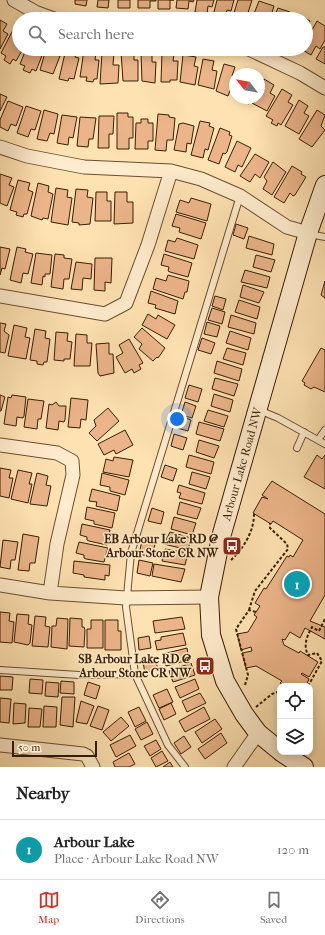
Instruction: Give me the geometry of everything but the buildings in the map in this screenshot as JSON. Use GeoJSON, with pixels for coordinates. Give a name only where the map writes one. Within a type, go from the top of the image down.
{"type":"FeatureCollection","features":[{"type":"Feature","properties":{"kind":"street"},"geometry":{"type":"LineString","coordinates":[[14,0],[34,12]]}},
{"type":"Feature","properties":{"kind":"street"},"geometry":{"type":"LineString","coordinates":[[264,56],[300,73],[325,88]]}},
{"type":"Feature","properties":{"kind":"street"},"geometry":{"type":"LineString","coordinates":[[0,147],[27,156],[84,167],[171,171],[201,179],[240,196],[287,227],[316,235]]}},
{"type":"Feature","properties":{"kind":"street"},"geometry":{"type":"LineString","coordinates":[[0,296],[105,314],[126,303],[148,245],[171,171]]}},
{"type":"Feature","properties":{"kind":"street","name":"Arbour Lake Road NW"},"geometry":{"type":"LineString","coordinates":[[277,749],[258,733],[233,697],[217,659],[211,635],[209,598],[221,537],[258,410],[316,235],[325,185]]}},
{"type":"Feature","properties":{"kind":"street"},"geometry":{"type":"LineString","coordinates":[[0,445],[57,453],[72,461],[73,475],[57,544],[50,593]]}},
{"type":"Feature","properties":{"kind":"street"},"geometry":{"type":"LineString","coordinates":[[0,585],[50,593],[126,598],[209,598]]}},
{"type":"Feature","properties":{"kind":"street"},"geometry":{"type":"LineString","coordinates":[[234,767],[258,733]]}},
{"type":"Feature","properties":{"kind":"street"},"geometry":{"type":"LineString","coordinates":[[0,745],[79,752],[87,756],[93,767]]}},
{"type":"Feature","properties":{"kind":"street","name":"Arbour Lake Road NW"},"geometry":{"type":"LineString","coordinates":[[285,755],[304,767]]}},
{"type":"Feature","properties":{"kind":"lane"},"geometry":{"type":"LineString","coordinates":[[185,767],[168,745],[135,674],[126,598],[131,552],[240,196]]}},
{"type":"Feature","properties":{"kind":"lane"},"geometry":{"type":"LineString","coordinates":[[258,410],[278,418],[325,444]]}},
{"type":"Feature","properties":{"kind":"lane"},"geometry":{"type":"LineString","coordinates":[[318,440],[325,430]]}},
{"type":"Feature","properties":{"kind":"lane"},"geometry":{"type":"LineString","coordinates":[[297,448],[304,432]]}},
{"type":"Feature","properties":{"kind":"lane"},"geometry":{"type":"LineString","coordinates":[[0,670],[79,675],[135,674]]}},
{"type":"Feature","properties":{"kind":"path"},"geometry":{"type":"LineString","coordinates":[[230,561],[247,540],[254,514]]}},
{"type":"Feature","properties":{"kind":"path"},"geometry":{"type":"LineString","coordinates":[[242,687],[247,682],[248,675],[236,629],[249,610],[255,591],[288,549],[287,544],[270,528],[270,523]]}},
{"type":"Feature","properties":{"kind":"path"},"geometry":{"type":"LineString","coordinates":[[249,610],[256,612]]}},
{"type":"Feature","properties":{"kind":"path"},"geometry":{"type":"LineString","coordinates":[[310,683],[322,661],[316,653],[308,655],[305,650],[306,641],[312,627],[319,631],[325,619]]}},
{"type":"Feature","properties":{"kind":"path"},"geometry":{"type":"LineString","coordinates":[[255,708],[272,694],[277,692]]}},
{"type":"Feature","properties":{"kind":"place","name":"EB Arbour Lake RD @ Arbour Stone CR NW"},"geometry":{"type":"Point","coordinates":[232,546]}},
{"type":"Feature","properties":{"kind":"place","name":"Arbour Lake"},"geometry":{"type":"Point","coordinates":[297,584]}},
{"type":"Feature","properties":{"kind":"place","name":"SB Arbour Lake RD @ Arbour Stone CR NW"},"geometry":{"type":"Point","coordinates":[205,666]}}]}
